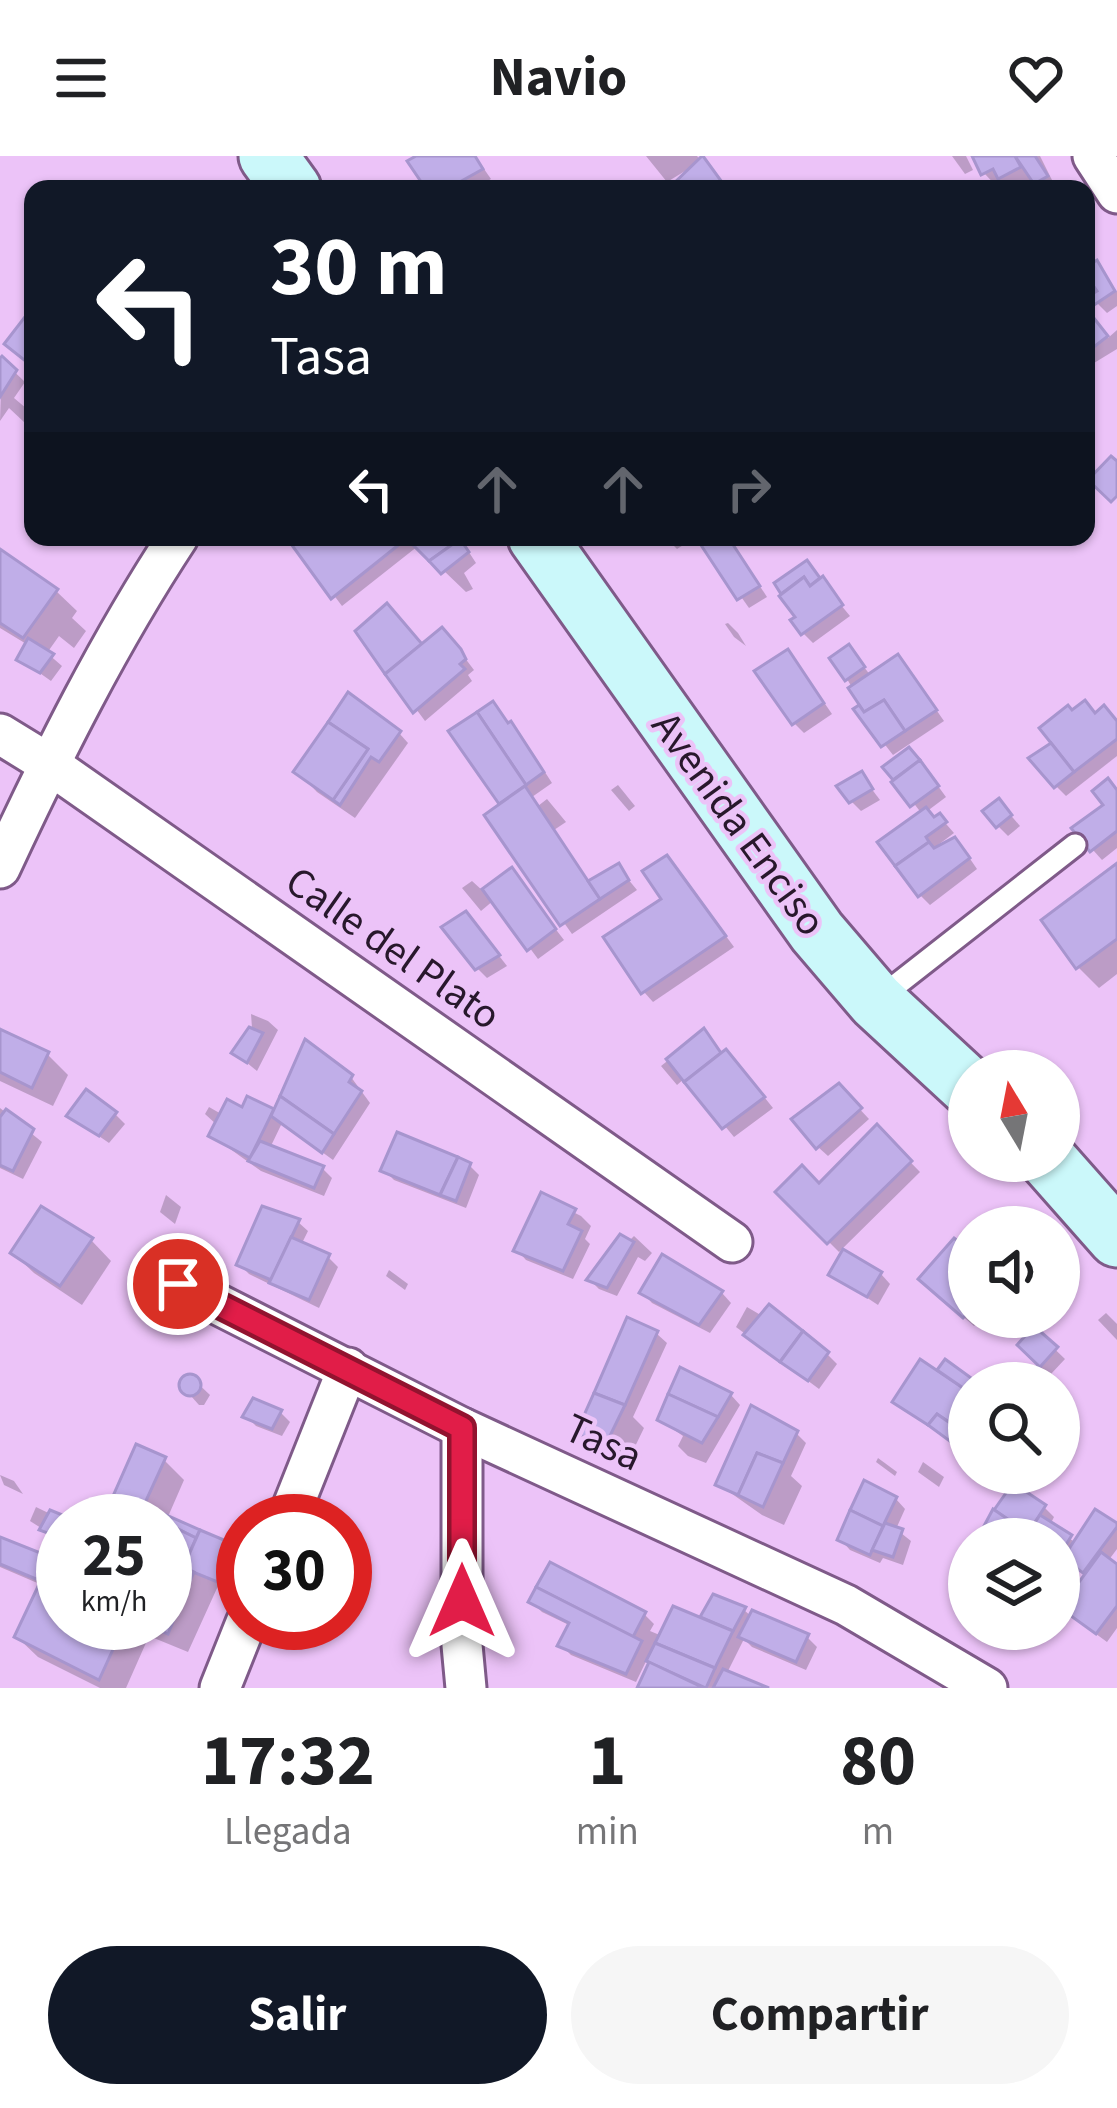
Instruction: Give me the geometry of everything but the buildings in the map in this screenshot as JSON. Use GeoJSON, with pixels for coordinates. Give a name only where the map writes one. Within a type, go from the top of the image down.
{"type":"FeatureCollection","features":[{"type":"Feature","properties":{"kind":"main road","name":"Avenida Enciso"},"geometry":{"type":"LineString","coordinates":[[543,546],[817,932],[876,1001],[948,1068]]}},
{"type":"Feature","properties":{"kind":"main road"},"geometry":{"type":"LineString","coordinates":[[1068,1182],[1117,1238]]}},
{"type":"Feature","properties":{"kind":"street"},"geometry":{"type":"LineString","coordinates":[[1093,156],[1117,193]]}},
{"type":"Feature","properties":{"kind":"street"},"geometry":{"type":"LineString","coordinates":[[0,868],[49,764],[140,595],[172,546]]}},
{"type":"Feature","properties":{"kind":"street","name":"Calle del Plato"},"geometry":{"type":"LineString","coordinates":[[0,734],[732,1242]]}},
{"type":"Feature","properties":{"kind":"street","name":"Tasa"},"geometry":{"type":"LineString","coordinates":[[178,1284],[462,1428],[847,1605],[987,1688]]}},
{"type":"Feature","properties":{"kind":"street"},"geometry":{"type":"LineString","coordinates":[[298,1494],[348,1368]]}},
{"type":"Feature","properties":{"kind":"street"},"geometry":{"type":"LineString","coordinates":[[462,1428],[466,1688]]}},
{"type":"Feature","properties":{"kind":"street"},"geometry":{"type":"LineString","coordinates":[[220,1688],[235,1650]]}},
{"type":"Feature","properties":{"kind":"lane"},"geometry":{"type":"LineString","coordinates":[[876,1001],[1075,845]]}},
{"type":"Feature","properties":{"kind":"route"},"geometry":{"type":"LineString","coordinates":[[178,1284],[462,1428],[462,1601]]}}]}
